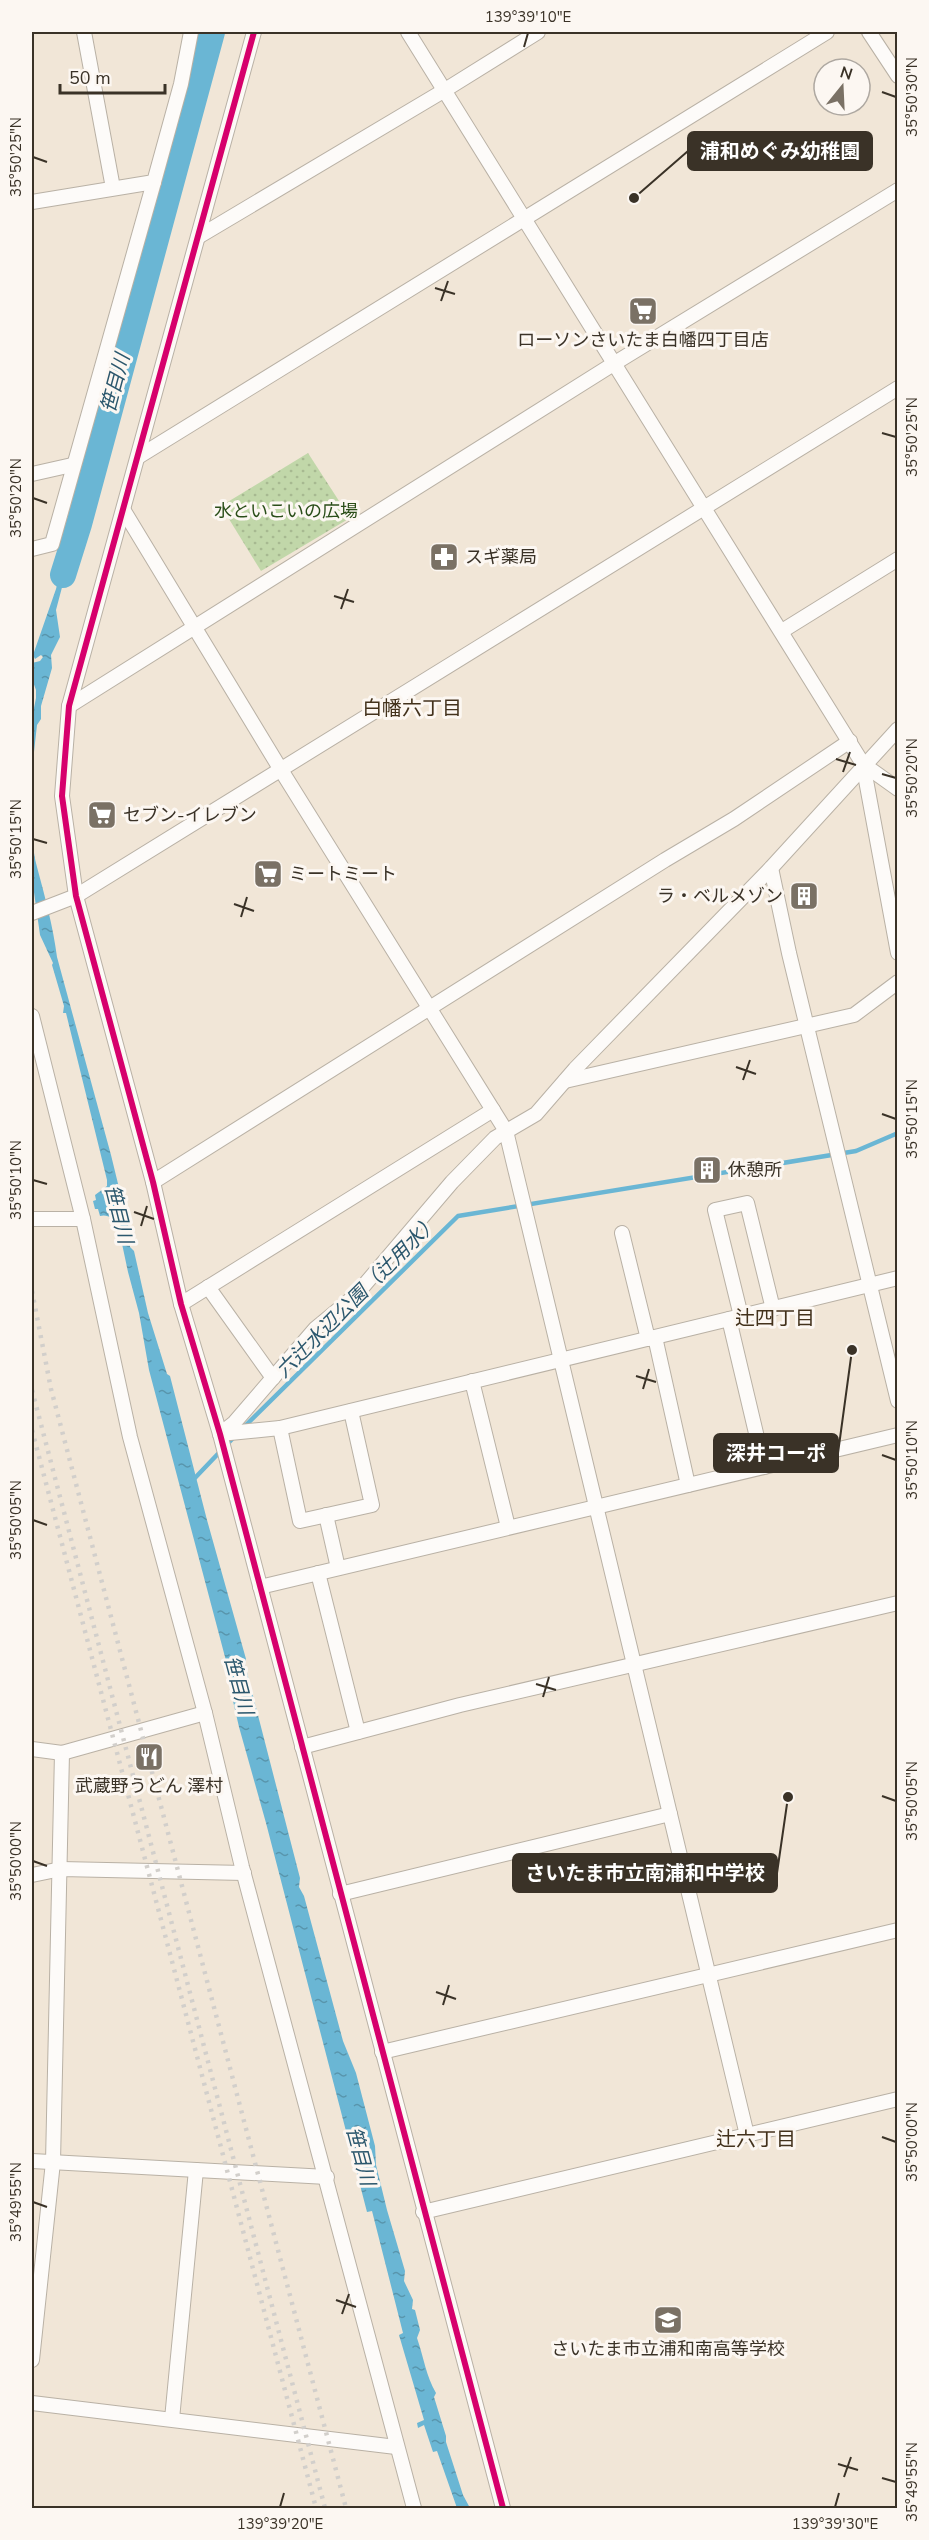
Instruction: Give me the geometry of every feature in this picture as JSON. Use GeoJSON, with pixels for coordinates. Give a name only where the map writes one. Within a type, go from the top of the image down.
{"type":"FeatureCollection","features":[{"type":"Feature","properties":{"kind":"street"},"geometry":{"type":"LineString","coordinates":[[84,32],[113,188]]}},
{"type":"Feature","properties":{"kind":"street"},"geometry":{"type":"LineString","coordinates":[[32,549],[52,544],[72,465],[181,84],[191,32]]}},
{"type":"Feature","properties":{"kind":"street"},"geometry":{"type":"LineString","coordinates":[[254,32],[69,706],[62,796],[71,898],[153,1182],[181,1304],[220,1434],[502,2508]]}},
{"type":"Feature","properties":{"kind":"street"},"geometry":{"type":"LineString","coordinates":[[408,32],[863,764],[897,953]]}},
{"type":"Feature","properties":{"kind":"street"},"geometry":{"type":"LineString","coordinates":[[198,237],[538,32]]}},
{"type":"Feature","properties":{"kind":"street"},"geometry":{"type":"LineString","coordinates":[[138,457],[827,32]]}},
{"type":"Feature","properties":{"kind":"street"},"geometry":{"type":"LineString","coordinates":[[870,32],[897,76]]}},
{"type":"Feature","properties":{"kind":"street"},"geometry":{"type":"LineString","coordinates":[[32,202],[154,182]]}},
{"type":"Feature","properties":{"kind":"street"},"geometry":{"type":"LineString","coordinates":[[69,706],[615,363],[897,190]]}},
{"type":"Feature","properties":{"kind":"street"},"geometry":{"type":"LineString","coordinates":[[32,913],[71,898],[897,388]]}},
{"type":"Feature","properties":{"kind":"street"},"geometry":{"type":"LineString","coordinates":[[32,474],[72,465]]}},
{"type":"Feature","properties":{"kind":"street"},"geometry":{"type":"LineString","coordinates":[[124,511],[281,770],[506,1131],[747,2135]]}},
{"type":"Feature","properties":{"kind":"street"},"geometry":{"type":"LineString","coordinates":[[782,631],[897,559]]}},
{"type":"Feature","properties":{"kind":"street"},"geometry":{"type":"LineString","coordinates":[[220,1434],[234,1423],[315,1329],[355,1296],[459,1174],[495,1138],[536,1114],[771,868],[897,729]]}},
{"type":"Feature","properties":{"kind":"street"},"geometry":{"type":"LineString","coordinates":[[153,1182],[734,819],[850,741]]}},
{"type":"Feature","properties":{"kind":"street"},"geometry":{"type":"LineString","coordinates":[[863,764],[897,789]]}},
{"type":"Feature","properties":{"kind":"street"},"geometry":{"type":"LineString","coordinates":[[771,868],[789,953],[897,1401]]}},
{"type":"Feature","properties":{"kind":"street"},"geometry":{"type":"LineString","coordinates":[[565,1082],[854,1015],[897,982]]}},
{"type":"Feature","properties":{"kind":"street"},"geometry":{"type":"LineString","coordinates":[[32,1016],[83,1219],[130,1435],[205,1713],[244,1873],[414,2508]]}},
{"type":"Feature","properties":{"kind":"street"},"geometry":{"type":"LineString","coordinates":[[181,1304],[494,1110]]}},
{"type":"Feature","properties":{"kind":"street"},"geometry":{"type":"LineString","coordinates":[[764,1467],[715,1210],[747,1203],[773,1309]]}},
{"type":"Feature","properties":{"kind":"street"},"geometry":{"type":"LineString","coordinates":[[32,1219],[83,1219]]}},
{"type":"Feature","properties":{"kind":"street"},"geometry":{"type":"LineString","coordinates":[[622,1233],[688,1485]]}},
{"type":"Feature","properties":{"kind":"street"},"geometry":{"type":"LineString","coordinates":[[220,1434],[280,1428],[897,1278]]}},
{"type":"Feature","properties":{"kind":"street"},"geometry":{"type":"LineString","coordinates":[[207,1287],[273,1378]]}},
{"type":"Feature","properties":{"kind":"street"},"geometry":{"type":"LineString","coordinates":[[472,1381],[508,1527]]}},
{"type":"Feature","properties":{"kind":"street"},"geometry":{"type":"LineString","coordinates":[[280,1428],[300,1521],[372,1505],[351,1411]]}},
{"type":"Feature","properties":{"kind":"street"},"geometry":{"type":"LineString","coordinates":[[260,1587],[897,1435]]}},
{"type":"Feature","properties":{"kind":"street"},"geometry":{"type":"LineString","coordinates":[[326,1515],[338,1568]]}},
{"type":"Feature","properties":{"kind":"street"},"geometry":{"type":"LineString","coordinates":[[318,1573],[358,1732]]}},
{"type":"Feature","properties":{"kind":"street"},"geometry":{"type":"LineString","coordinates":[[302,1747],[460,1705],[897,1603]]}},
{"type":"Feature","properties":{"kind":"street"},"geometry":{"type":"LineString","coordinates":[[32,1749],[62,1753],[205,1713]]}},
{"type":"Feature","properties":{"kind":"street"},"geometry":{"type":"LineString","coordinates":[[32,2360],[53,2162],[62,1753]]}},
{"type":"Feature","properties":{"kind":"street"},"geometry":{"type":"LineString","coordinates":[[340,1894],[670,1814]]}},
{"type":"Feature","properties":{"kind":"street"},"geometry":{"type":"LineString","coordinates":[[32,1875],[61,1869],[244,1873]]}},
{"type":"Feature","properties":{"kind":"street"},"geometry":{"type":"LineString","coordinates":[[382,2052],[897,1930]]}},
{"type":"Feature","properties":{"kind":"street"},"geometry":{"type":"LineString","coordinates":[[423,2212],[897,2099]]}},
{"type":"Feature","properties":{"kind":"street"},"geometry":{"type":"LineString","coordinates":[[32,2161],[327,2177]]}},
{"type":"Feature","properties":{"kind":"street"},"geometry":{"type":"LineString","coordinates":[[172,2419],[196,2170]]}},
{"type":"Feature","properties":{"kind":"street"},"geometry":{"type":"LineString","coordinates":[[32,2403],[396,2447]]}},
{"type":"Feature","properties":{"kind":"green space","name":"水といこいの広場"},"geometry":{"type":"Polygon","coordinates":[[[308,453],[350,518],[261,571],[221,506],[308,453]]]}},
{"type":"Feature","properties":{"kind":"water"},"geometry":{"type":"Polygon","coordinates":[[[68,540],[74,542],[56,610],[60,637],[51,655],[52,668],[41,706],[41,719],[37,725],[32,770],[32,718],[36,690],[32,679],[32,663],[40,661],[43,657],[41,655],[35,659],[33,655],[56,589],[68,540]]]}},
{"type":"Feature","properties":{"kind":"water","name":"笹目川"},"geometry":{"type":"Polygon","coordinates":[[[32,832],[34,853],[57,957],[111,1155],[130,1233],[130,1247],[134,1251],[148,1313],[167,1374],[170,1376],[246,1659],[245,1665],[300,1878],[299,1887],[304,1896],[343,2041],[356,2073],[375,2146],[376,2165],[387,2210],[405,2271],[404,2281],[413,2300],[412,2309],[415,2310],[420,2330],[417,2338],[427,2373],[436,2393],[434,2397],[446,2442],[463,2495],[470,2508],[457,2508],[437,2451],[433,2452],[424,2425],[418,2428],[417,2423],[424,2420],[399,2335],[403,2333],[372,2211],[367,2212],[239,1727],[227,1675],[229,1672],[149,1370],[139,1313],[118,1225],[110,1217],[100,1216],[93,1201],[96,1200],[95,1195],[107,1186],[107,1180],[66,1013],[63,1013],[64,1006],[53,963],[40,935],[32,878],[32,832]]]}},
{"type":"Feature","properties":{"kind":"waterway","name":"笹目川"},"geometry":{"type":"LineString","coordinates":[[63,575],[79,524],[212,32]]}},
{"type":"Feature","properties":{"kind":"waterway","name":"六辻水辺公園（辻用水）"},"geometry":{"type":"LineString","coordinates":[[243,1428],[458,1216],[856,1151],[898,1133]]}},
{"type":"Feature","properties":{"kind":"waterway","name":"六辻水辺公園（辻用水）"},"geometry":{"type":"LineString","coordinates":[[193,1480],[235,1436]]}},
{"type":"Feature","properties":{"kind":"railway"},"geometry":{"type":"LineString","coordinates":[[32,1291],[51,1389],[346,2508]]}},
{"type":"Feature","properties":{"kind":"railway"},"geometry":{"type":"LineString","coordinates":[[32,1390],[325,2508]]}},
{"type":"Feature","properties":{"kind":"railway"},"geometry":{"type":"LineString","coordinates":[[32,1430],[316,2508]]}},
{"type":"Feature","properties":{"kind":"cycle path"},"geometry":{"type":"LineString","coordinates":[[254,32],[69,706],[62,796],[76,896],[153,1182],[181,1304],[220,1434],[503,2508]]}},
{"type":"Feature","properties":{"kind":"place","name":"浦和めぐみ幼稚園"},"geometry":{"type":"Point","coordinates":[634,198]}},
{"type":"Feature","properties":{"kind":"place","name":"ローソンさいたま白幡四丁目店"},"geometry":{"type":"Point","coordinates":[643,311]}},
{"type":"Feature","properties":{"kind":"place","name":"スギ薬局"},"geometry":{"type":"Point","coordinates":[444,557]}},
{"type":"Feature","properties":{"kind":"place","name":"セブン-イレブン"},"geometry":{"type":"Point","coordinates":[102,815]}},
{"type":"Feature","properties":{"kind":"place","name":"ミートミート"},"geometry":{"type":"Point","coordinates":[268,874]}},
{"type":"Feature","properties":{"kind":"place","name":"ラ・ベルメゾン"},"geometry":{"type":"Point","coordinates":[804,896]}},
{"type":"Feature","properties":{"kind":"place","name":"休憩所"},"geometry":{"type":"Point","coordinates":[707,1170]}},
{"type":"Feature","properties":{"kind":"place","name":"深井コーポ"},"geometry":{"type":"Point","coordinates":[852,1350]}},
{"type":"Feature","properties":{"kind":"place","name":"武蔵野うどん 澤村"},"geometry":{"type":"Point","coordinates":[149,1757]}},
{"type":"Feature","properties":{"kind":"place","name":"さいたま市立南浦和中学校"},"geometry":{"type":"Point","coordinates":[788,1797]}},
{"type":"Feature","properties":{"kind":"place","name":"さいたま市立浦和南高等学校"},"geometry":{"type":"Point","coordinates":[668,2320]}},
{"type":"Feature","properties":{"kind":"district","name":"白幡六丁目"},"geometry":{"type":"Point","coordinates":[412,708]}},
{"type":"Feature","properties":{"kind":"district","name":"辻四丁目"},"geometry":{"type":"Point","coordinates":[775,1318]}},
{"type":"Feature","properties":{"kind":"district","name":"辻六丁目"},"geometry":{"type":"Point","coordinates":[756,2139]}}]}
